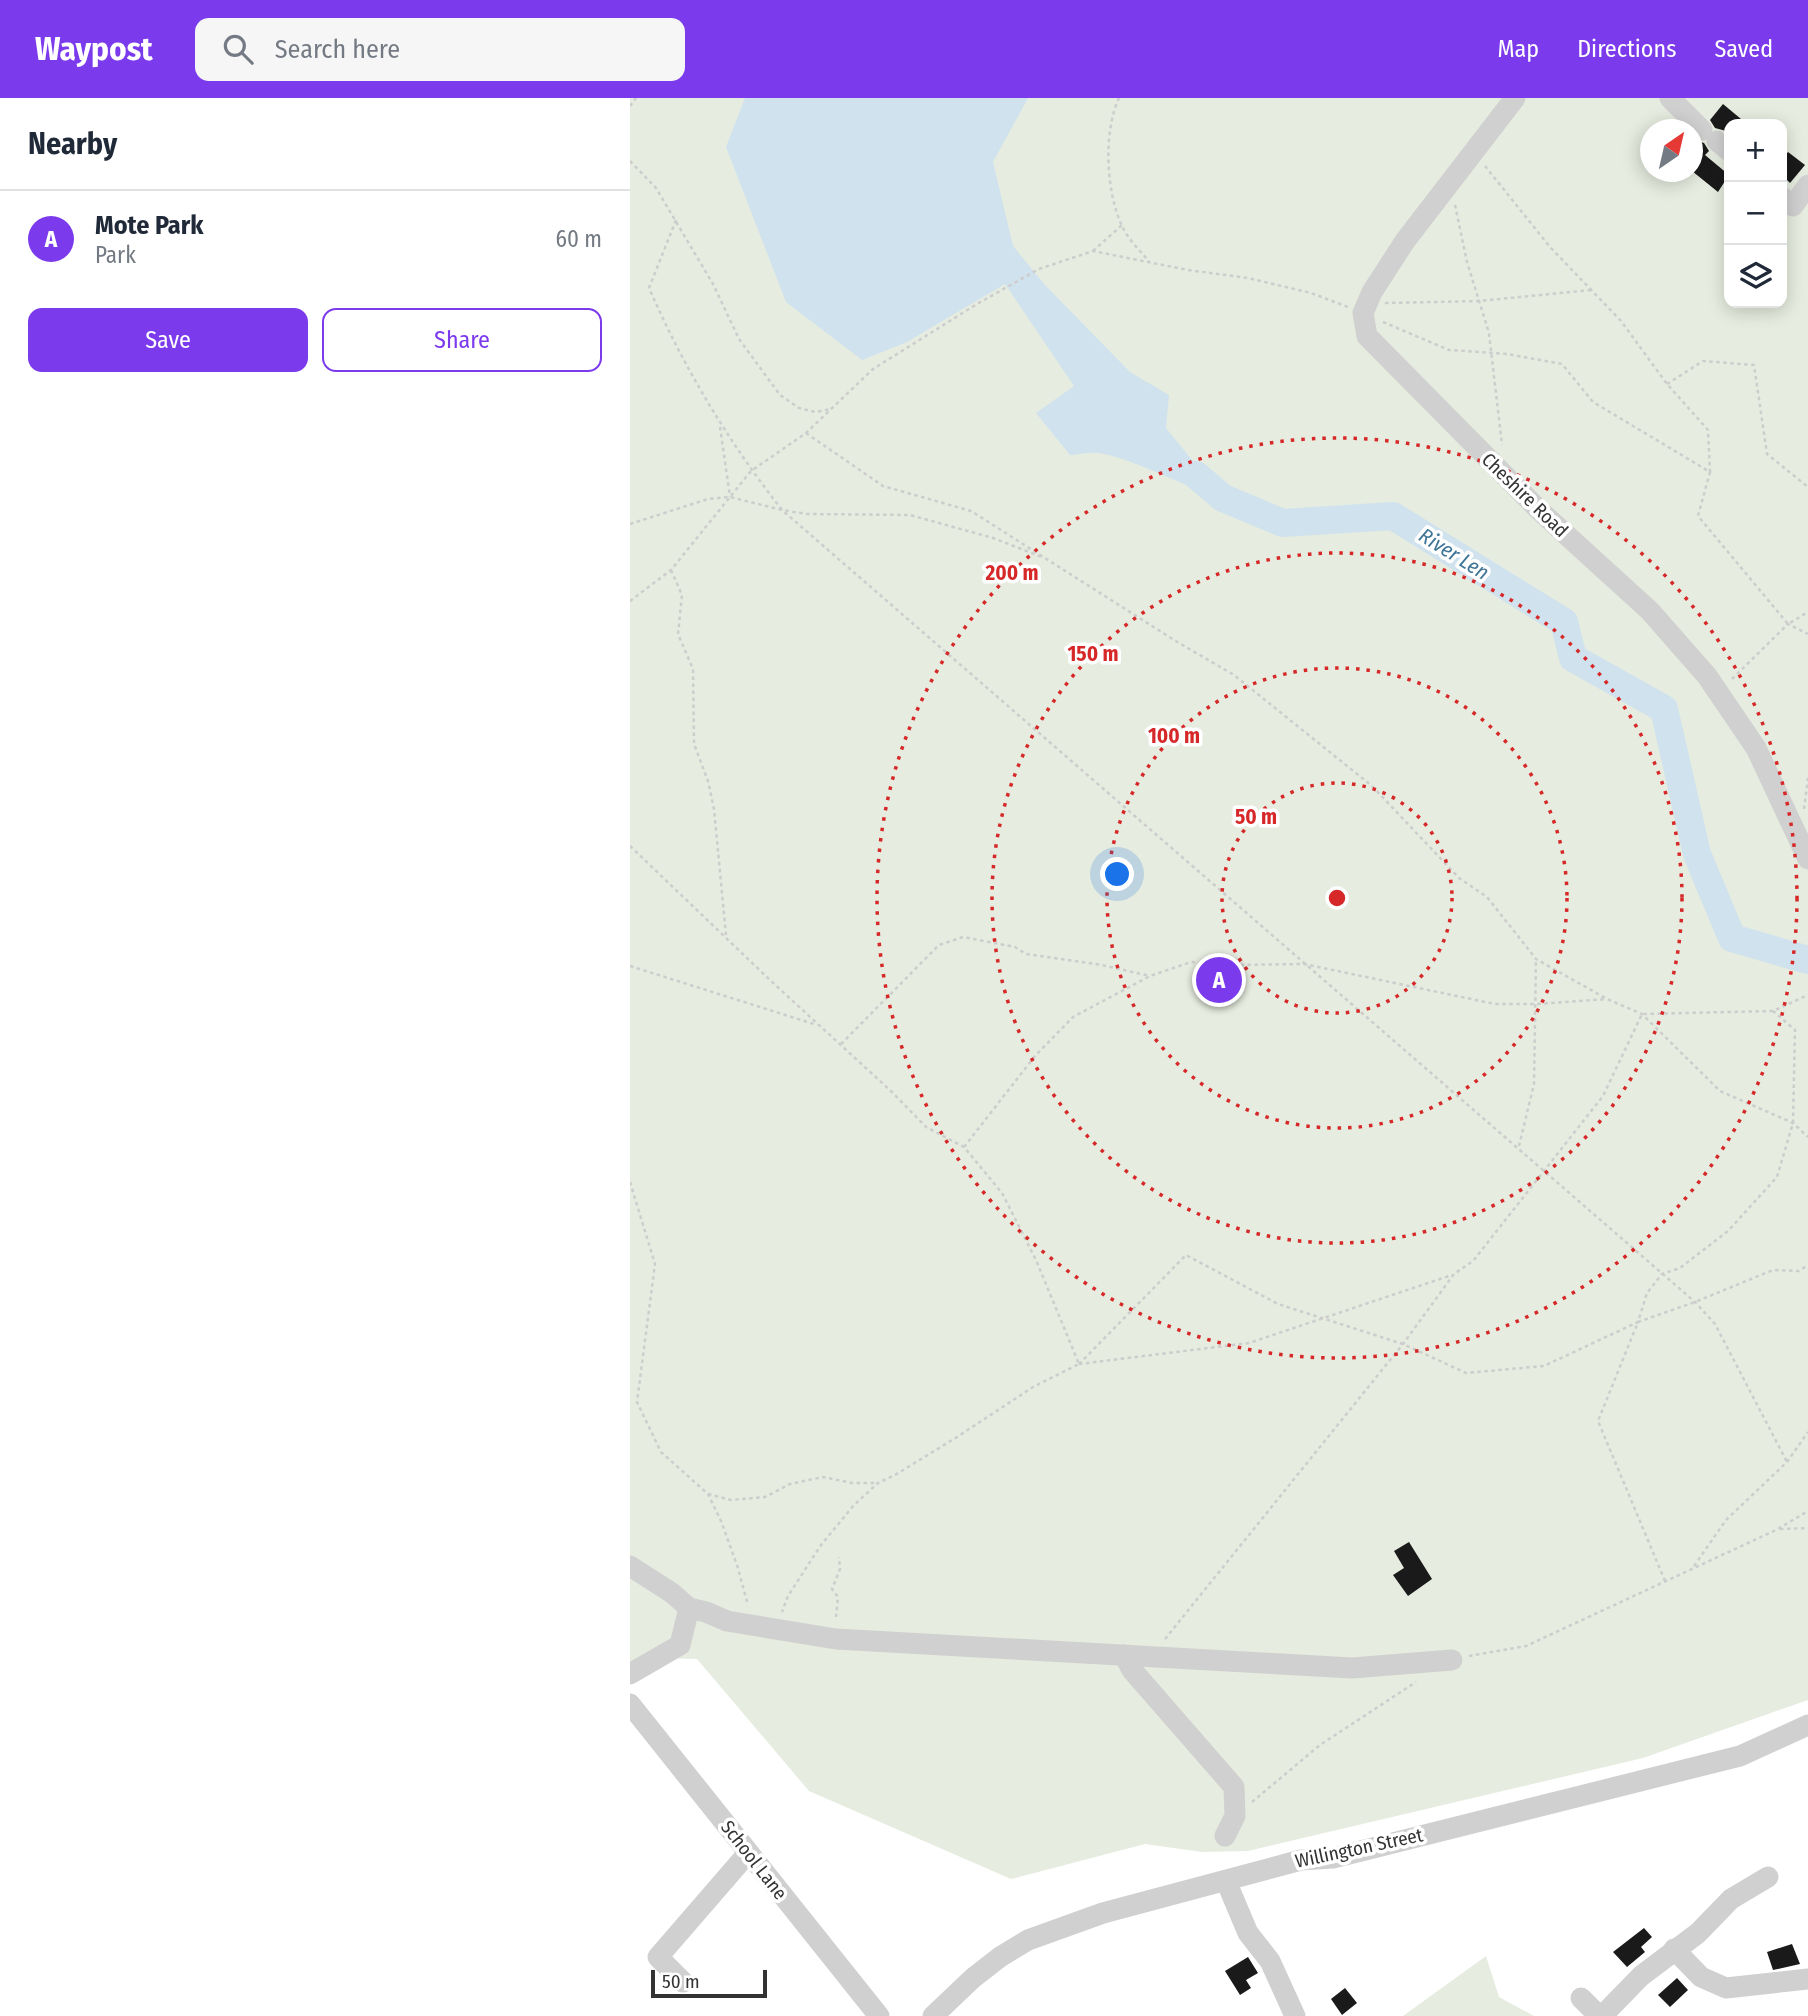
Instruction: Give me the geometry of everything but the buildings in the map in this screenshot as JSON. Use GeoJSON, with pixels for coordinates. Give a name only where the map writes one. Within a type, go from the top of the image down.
{"type":"FeatureCollection","features":[{"type":"Feature","properties":{"kind":"street"},"geometry":{"type":"LineString","coordinates":[[1364,308],[1398,251],[1515,98]]}},
{"type":"Feature","properties":{"kind":"street"},"geometry":{"type":"LineString","coordinates":[[1670,98],[1716,141]]}},
{"type":"Feature","properties":{"kind":"street"},"geometry":{"type":"LineString","coordinates":[[1787,201],[1793,206],[1808,185]]}},
{"type":"Feature","properties":{"kind":"street","name":"Cheshire Road"},"geometry":{"type":"LineString","coordinates":[[1364,308],[1367,336],[1586,555],[1650,611],[1707,676],[1756,747],[1808,859]]}},
{"type":"Feature","properties":{"kind":"street"},"geometry":{"type":"LineString","coordinates":[[630,1566],[690,1608],[727,1621],[836,1639],[1352,1668],[1452,1660]]}},
{"type":"Feature","properties":{"kind":"street"},"geometry":{"type":"LineString","coordinates":[[630,1674],[680,1645],[690,1608]]}},
{"type":"Feature","properties":{"kind":"street"},"geometry":{"type":"LineString","coordinates":[[1124,1655],[1132,1670],[1234,1787],[1236,1816],[1225,1836]]}},
{"type":"Feature","properties":{"kind":"street","name":"School Lane"},"geometry":{"type":"LineString","coordinates":[[630,1704],[879,2016]]}},
{"type":"Feature","properties":{"kind":"street","name":"Willington Street"},"geometry":{"type":"LineString","coordinates":[[933,2016],[973,1978],[1028,1940],[1103,1913],[1301,1860],[1333,1858],[1740,1756],[1808,1726]]}},
{"type":"Feature","properties":{"kind":"street"},"geometry":{"type":"LineString","coordinates":[[683,1982],[658,1957],[748,1853]]}},
{"type":"Feature","properties":{"kind":"street"},"geometry":{"type":"LineString","coordinates":[[1581,1998],[1600,2016],[1641,1976],[1698,1933],[1731,1899],[1768,1877]]}},
{"type":"Feature","properties":{"kind":"street"},"geometry":{"type":"LineString","coordinates":[[1226,1881],[1248,1933],[1270,1961],[1295,2016]]}},
{"type":"Feature","properties":{"kind":"street"},"geometry":{"type":"LineString","coordinates":[[1674,1949],[1701,1978],[1726,1988],[1808,1979]]}},
{"type":"Feature","properties":{"kind":"path"},"geometry":{"type":"LineString","coordinates":[[630,104],[636,98]]}},
{"type":"Feature","properties":{"kind":"path"},"geometry":{"type":"LineString","coordinates":[[1119,98],[1110,123],[1107,151],[1115,201],[1122,225],[1149,261]]}},
{"type":"Feature","properties":{"kind":"path"},"geometry":{"type":"LineString","coordinates":[[1479,142],[1550,247],[1620,321],[1667,384],[1708,430],[1710,472],[1698,516],[1788,624],[1808,634]]}},
{"type":"Feature","properties":{"kind":"path"},"geometry":{"type":"LineString","coordinates":[[630,161],[656,188],[713,284],[739,339],[780,395],[799,408],[815,412],[831,409]]}},
{"type":"Feature","properties":{"kind":"path"},"geometry":{"type":"LineString","coordinates":[[1450,181],[1467,262],[1489,334],[1506,477]]}},
{"type":"Feature","properties":{"kind":"path"},"geometry":{"type":"LineString","coordinates":[[676,220],[649,288],[664,324],[720,424],[751,471],[782,510],[1695,1302],[1715,1324],[1787,1462]]}},
{"type":"Feature","properties":{"kind":"path"},"geometry":{"type":"LineString","coordinates":[[630,601],[671,570],[751,471],[806,433],[873,369],[1040,269],[1093,251],[1122,225]]}},
{"type":"Feature","properties":{"kind":"path"},"geometry":{"type":"LineString","coordinates":[[1093,251],[1188,270],[1248,278],[1311,293],[1364,308],[1449,351],[1507,354],[1562,364],[1593,402],[1710,472]]}},
{"type":"Feature","properties":{"kind":"path"},"geometry":{"type":"LineString","coordinates":[[1364,308],[1591,290]]}},
{"type":"Feature","properties":{"kind":"path"},"geometry":{"type":"LineString","coordinates":[[1667,384],[1703,361],[1754,366],[1767,454],[1808,487]]}},
{"type":"Feature","properties":{"kind":"path"},"geometry":{"type":"LineString","coordinates":[[720,424],[730,497]]}},
{"type":"Feature","properties":{"kind":"path"},"geometry":{"type":"LineString","coordinates":[[806,433],[883,486],[971,511],[1234,675],[1372,786],[1459,878],[1487,897],[1536,959],[1606,999],[1642,1014],[1720,1091],[1793,1123],[1808,1137]]}},
{"type":"Feature","properties":{"kind":"path"},"geometry":{"type":"LineString","coordinates":[[630,524],[708,499],[730,497],[807,514],[910,515],[993,538],[1048,560]]}},
{"type":"Feature","properties":{"kind":"path"},"geometry":{"type":"LineString","coordinates":[[671,570],[682,595],[678,634],[693,668],[694,744],[708,781],[714,809],[726,937]]}},
{"type":"Feature","properties":{"kind":"path"},"geometry":{"type":"LineString","coordinates":[[1718,692],[1788,624],[1808,612]]}},
{"type":"Feature","properties":{"kind":"path"},"geometry":{"type":"LineString","coordinates":[[630,846],[926,1127],[964,1147],[1002,1193],[1036,1260],[1079,1364]]}},
{"type":"Feature","properties":{"kind":"path"},"geometry":{"type":"LineString","coordinates":[[841,1045],[939,945],[963,937],[1015,947],[1026,954],[1102,965],[1150,976]]}},
{"type":"Feature","properties":{"kind":"path"},"geometry":{"type":"LineString","coordinates":[[1519,1148],[1534,1084],[1536,959]]}},
{"type":"Feature","properties":{"kind":"path"},"geometry":{"type":"LineString","coordinates":[[964,1147],[1035,1056],[1073,1017],[1150,976],[1191,962],[1235,965],[1304,964],[1495,1004],[1606,999]]}},
{"type":"Feature","properties":{"kind":"path"},"geometry":{"type":"LineString","coordinates":[[630,966],[820,1027]]}},
{"type":"Feature","properties":{"kind":"path"},"geometry":{"type":"LineString","coordinates":[[1642,1014],[1773,1011],[1808,995]]}},
{"type":"Feature","properties":{"kind":"path"},"geometry":{"type":"LineString","coordinates":[[1665,1582],[1598,1421],[1647,1293],[1662,1274],[1681,1268],[1728,1231],[1777,1177],[1793,1123],[1795,1030],[1773,1011]]}},
{"type":"Feature","properties":{"kind":"path"},"geometry":{"type":"LineString","coordinates":[[1079,1364],[1250,1343],[1454,1274],[1474,1261],[1603,1096],[1642,1014]]}},
{"type":"Feature","properties":{"kind":"path"},"geometry":{"type":"LineString","coordinates":[[630,1182],[655,1264],[637,1402],[661,1452],[708,1494],[722,1521],[748,1605]]}},
{"type":"Feature","properties":{"kind":"path"},"geometry":{"type":"LineString","coordinates":[[780,1616],[788,1596],[821,1545],[854,1505],[878,1483],[926,1456],[1033,1387],[1079,1364],[1186,1255],[1278,1304],[1403,1344],[1466,1373],[1544,1366],[1638,1322],[1773,1270],[1799,1271],[1808,1265]]}},
{"type":"Feature","properties":{"kind":"path"},"geometry":{"type":"LineString","coordinates":[[1151,1657],[1403,1344],[1454,1274]]}},
{"type":"Feature","properties":{"kind":"path"},"geometry":{"type":"LineString","coordinates":[[1692,1569],[1726,1520],[1787,1462],[1808,1432]]}},
{"type":"Feature","properties":{"kind":"path"},"geometry":{"type":"LineString","coordinates":[[708,1494],[731,1500],[765,1497],[790,1484],[823,1477],[852,1483],[878,1483]]}},
{"type":"Feature","properties":{"kind":"path"},"geometry":{"type":"LineString","coordinates":[[1452,1660],[1526,1646],[1776,1530],[1808,1511]]}},
{"type":"Feature","properties":{"kind":"path"},"geometry":{"type":"LineString","coordinates":[[1776,1530],[1808,1528]]}},
{"type":"Feature","properties":{"kind":"path"},"geometry":{"type":"LineString","coordinates":[[836,1616],[838,1597],[832,1589],[839,1569],[839,1557]]}},
{"type":"Feature","properties":{"kind":"path"},"geometry":{"type":"LineString","coordinates":[[1236,1816],[1320,1745],[1419,1681]]}},
{"type":"Feature","properties":{"kind":"shaded area"},"geometry":{"type":"Polygon","coordinates":[[[630,98],[1808,98],[1808,1700],[1643,1758],[1248,1851],[1202,1852],[1145,1844],[1011,1879],[809,1791],[697,1659],[658,1658],[630,1666],[630,98]]]}},
{"type":"Feature","properties":{"kind":"shaded area"},"geometry":{"type":"Polygon","coordinates":[[[1486,1956],[1499,1997],[1534,2016],[1403,2016],[1486,1956]]]}},
{"type":"Feature","properties":{"kind":"water"},"geometry":{"type":"Polygon","coordinates":[[[745,98],[1028,98],[993,162],[1013,246],[1045,285],[1130,372],[1169,395],[1166,428],[1223,498],[1119,458],[1096,453],[1070,455],[1036,413],[1074,386],[1005,284],[907,342],[862,360],[786,302],[726,147],[745,98]]]}},
{"type":"Feature","properties":{"kind":"waterway","name":"River Len"},"geometry":{"type":"LineString","coordinates":[[1196,475],[1223,498],[1283,523],[1393,516],[1564,622],[1573,658],[1664,709],[1697,854],[1732,938],[1808,960]]}},
{"type":"Feature","properties":{"kind":"place","name":"Mote Park"},"geometry":{"type":"Point","coordinates":[1219,980]}}]}
